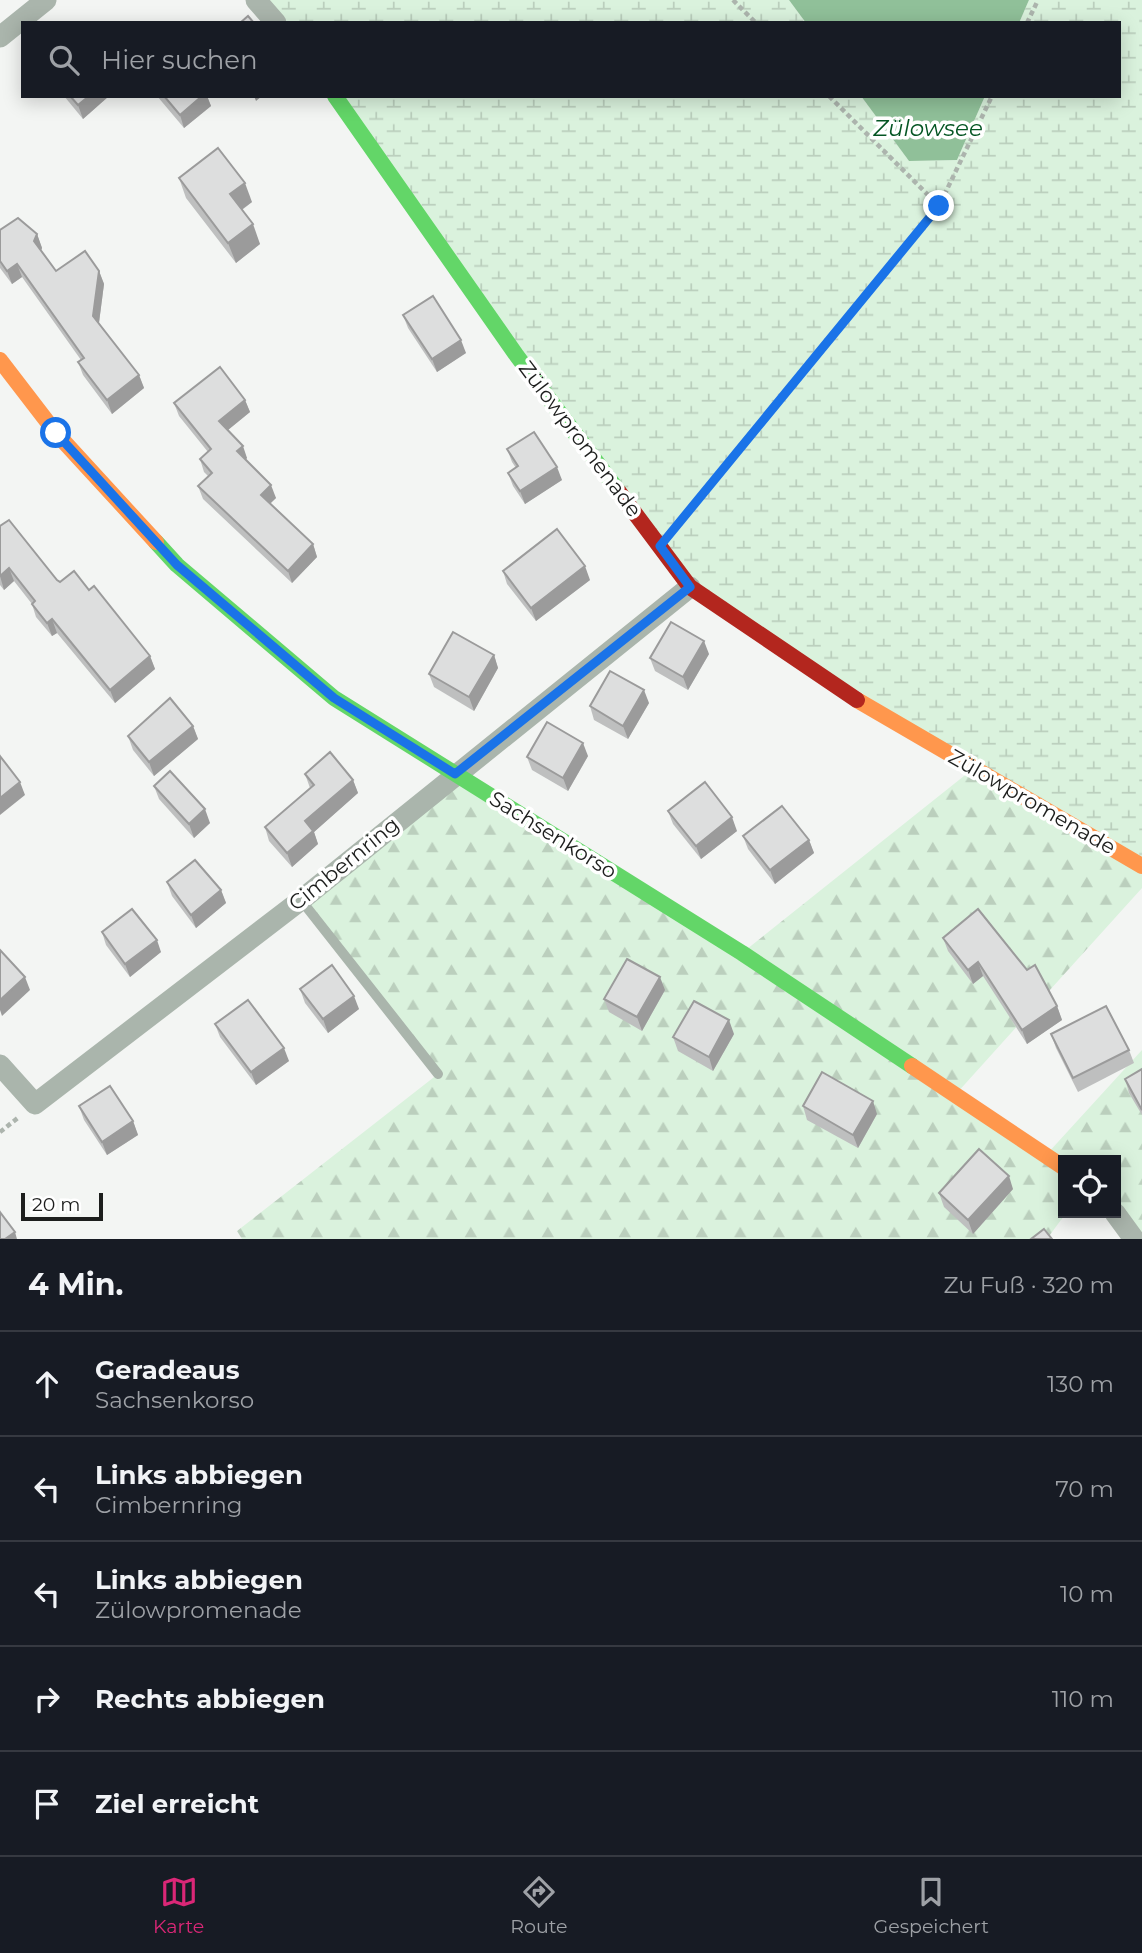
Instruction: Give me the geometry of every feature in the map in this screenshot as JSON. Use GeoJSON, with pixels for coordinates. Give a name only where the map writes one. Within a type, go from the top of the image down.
{"type":"FeatureCollection","features":[{"type":"Feature","properties":{"kind":"street"},"geometry":{"type":"LineString","coordinates":[[0,37],[46,0]]}},
{"type":"Feature","properties":{"kind":"street"},"geometry":{"type":"LineString","coordinates":[[256,0],[274,21]]}},
{"type":"Feature","properties":{"kind":"street","name":"Zülowpromenade"},"geometry":{"type":"LineString","coordinates":[[336,98],[517,356],[690,587],[857,699],[1142,866]]}},
{"type":"Feature","properties":{"kind":"street","name":"Sachsenkorso"},"geometry":{"type":"LineString","coordinates":[[0,360],[56,433],[177,565],[334,698],[742,953],[1058,1164]]}},
{"type":"Feature","properties":{"kind":"street","name":"Cimbernring"},"geometry":{"type":"LineString","coordinates":[[0,1065],[35,1104],[301,900],[690,587]]}},
{"type":"Feature","properties":{"kind":"street"},"geometry":{"type":"LineString","coordinates":[[1119,1218],[1135,1239]]}},
{"type":"Feature","properties":{"kind":"lane"},"geometry":{"type":"LineString","coordinates":[[301,900],[438,1074]]}},
{"type":"Feature","properties":{"kind":"path"},"geometry":{"type":"LineString","coordinates":[[733,0],[754,21]]}},
{"type":"Feature","properties":{"kind":"path"},"geometry":{"type":"LineString","coordinates":[[1028,21],[1038,0]]}},
{"type":"Feature","properties":{"kind":"path"},"geometry":{"type":"LineString","coordinates":[[831,98],[939,206]]}},
{"type":"Feature","properties":{"kind":"path"},"geometry":{"type":"LineString","coordinates":[[660,546],[939,206],[991,98]]}},
{"type":"Feature","properties":{"kind":"green space"},"geometry":{"type":"Polygon","coordinates":[[[267,0],[789,0],[805,21],[282,21],[267,0]]]}},
{"type":"Feature","properties":{"kind":"green space"},"geometry":{"type":"Polygon","coordinates":[[[1029,0],[1142,0],[1142,866],[690,587],[336,98],[862,98],[909,161],[957,160],[984,98],[1121,98],[1121,21],[1020,21],[1029,0]]]}},
{"type":"Feature","properties":{"kind":"green space"},"geometry":{"type":"Polygon","coordinates":[[[974,768],[1142,866],[1142,888],[956,1094],[1047,1154],[1142,1050],[1142,1239],[1121,1218],[1121,1155],[1058,1155],[1058,1218],[1062,1218],[1047,1239],[242,1239],[237,1231],[438,1074],[301,900],[455,774],[742,953],[974,768]]]}},
{"type":"Feature","properties":{"kind":"water"},"geometry":{"type":"Polygon","coordinates":[[[789,0],[1029,0],[1020,21],[805,21],[789,0]]]}},
{"type":"Feature","properties":{"kind":"water","name":"Zülowsee"},"geometry":{"type":"Polygon","coordinates":[[[862,98],[984,98],[957,160],[909,161],[862,98]]]}},
{"type":"Feature","properties":{"kind":"building"},"geometry":{"type":"Polygon","coordinates":[[[72,98],[87,98],[78,105],[72,98]]]}},
{"type":"Feature","properties":{"kind":"building"},"geometry":{"type":"Polygon","coordinates":[[[166,98],[200,98],[180,115],[166,98]]]}},
{"type":"Feature","properties":{"kind":"building"},"geometry":{"type":"Polygon","coordinates":[[[218,148],[245,183],[230,194],[253,224],[228,243],[179,178],[218,148]]]}},
{"type":"Feature","properties":{"kind":"building"},"geometry":{"type":"Polygon","coordinates":[[[18,218],[37,234],[34,241],[56,271],[85,251],[99,271],[93,316],[139,375],[107,400],[78,362],[84,358],[17,264],[7,271],[0,261],[0,230],[18,218]]]}},
{"type":"Feature","properties":{"kind":"building"},"geometry":{"type":"Polygon","coordinates":[[[433,296],[461,340],[432,359],[403,315],[433,296]]]}},
{"type":"Feature","properties":{"kind":"building"},"geometry":{"type":"Polygon","coordinates":[[[220,367],[245,400],[219,421],[243,446],[237,451],[271,485],[261,495],[313,544],[288,571],[198,486],[212,473],[200,459],[211,449],[174,403],[220,367]]]}},
{"type":"Feature","properties":{"kind":"building"},"geometry":{"type":"Polygon","coordinates":[[[534,432],[557,467],[520,491],[508,473],[518,466],[507,449],[534,432]]]}},
{"type":"Feature","properties":{"kind":"building"},"geometry":{"type":"Polygon","coordinates":[[[9,520],[57,580],[60,582],[74,571],[89,590],[94,586],[150,656],[110,690],[52,619],[47,623],[32,604],[35,601],[9,568],[0,576],[0,526],[9,520]]]}},
{"type":"Feature","properties":{"kind":"building"},"geometry":{"type":"Polygon","coordinates":[[[557,529],[585,566],[531,608],[503,571],[557,529]]]}},
{"type":"Feature","properties":{"kind":"building"},"geometry":{"type":"Polygon","coordinates":[[[671,622],[704,641],[683,677],[650,658],[671,622]]]}},
{"type":"Feature","properties":{"kind":"building"},"geometry":{"type":"Polygon","coordinates":[[[453,632],[494,655],[469,697],[429,674],[453,632]]]}},
{"type":"Feature","properties":{"kind":"building"},"geometry":{"type":"Polygon","coordinates":[[[610,671],[644,690],[623,726],[590,706],[610,671]]]}},
{"type":"Feature","properties":{"kind":"building"},"geometry":{"type":"Polygon","coordinates":[[[170,698],[193,726],[149,762],[128,736],[170,698]]]}},
{"type":"Feature","properties":{"kind":"building"},"geometry":{"type":"Polygon","coordinates":[[[547,722],[583,743],[563,778],[527,757],[547,722]]]}},
{"type":"Feature","properties":{"kind":"building"},"geometry":{"type":"Polygon","coordinates":[[[330,752],[353,780],[305,821],[313,831],[287,853],[265,827],[314,785],[305,774],[330,752]]]}},
{"type":"Feature","properties":{"kind":"building"},"geometry":{"type":"Polygon","coordinates":[[[0,756],[20,782],[0,798],[0,756]]]}},
{"type":"Feature","properties":{"kind":"building"},"geometry":{"type":"Polygon","coordinates":[[[170,771],[205,809],[189,824],[154,786],[170,771]]]}},
{"type":"Feature","properties":{"kind":"building"},"geometry":{"type":"Polygon","coordinates":[[[705,782],[732,817],[696,846],[668,811],[705,782]]]}},
{"type":"Feature","properties":{"kind":"building"},"geometry":{"type":"Polygon","coordinates":[[[782,806],[809,840],[770,870],[743,836],[782,806]]]}},
{"type":"Feature","properties":{"kind":"building"},"geometry":{"type":"Polygon","coordinates":[[[195,860],[221,890],[191,915],[167,882],[195,860]]]}},
{"type":"Feature","properties":{"kind":"building"},"geometry":{"type":"Polygon","coordinates":[[[132,909],[157,940],[125,964],[102,932],[132,909]]]}},
{"type":"Feature","properties":{"kind":"building"},"geometry":{"type":"Polygon","coordinates":[[[978,909],[1027,970],[1035,965],[1057,1006],[1022,1030],[978,962],[968,970],[943,938],[978,909]]]}},
{"type":"Feature","properties":{"kind":"building"},"geometry":{"type":"Polygon","coordinates":[[[0,950],[25,977],[0,1000],[0,950]]]}},
{"type":"Feature","properties":{"kind":"building"},"geometry":{"type":"Polygon","coordinates":[[[627,959],[660,977],[637,1017],[604,999],[627,959]]]}},
{"type":"Feature","properties":{"kind":"building"},"geometry":{"type":"Polygon","coordinates":[[[332,965],[354,996],[323,1019],[300,989],[332,965]]]}},
{"type":"Feature","properties":{"kind":"building"},"geometry":{"type":"Polygon","coordinates":[[[248,1000],[284,1048],[251,1072],[215,1024],[248,1000]]]}},
{"type":"Feature","properties":{"kind":"building"},"geometry":{"type":"Polygon","coordinates":[[[694,1001],[729,1020],[709,1057],[673,1037],[694,1001]]]}},
{"type":"Feature","properties":{"kind":"building"},"geometry":{"type":"Polygon","coordinates":[[[1106,1006],[1129,1050],[1073,1078],[1051,1034],[1106,1006]]]}},
{"type":"Feature","properties":{"kind":"building"},"geometry":{"type":"Polygon","coordinates":[[[1142,1069],[1142,1110],[1125,1079],[1142,1069]]]}},
{"type":"Feature","properties":{"kind":"building"},"geometry":{"type":"Polygon","coordinates":[[[822,1072],[873,1101],[853,1135],[803,1106],[822,1072]]]}},
{"type":"Feature","properties":{"kind":"building"},"geometry":{"type":"Polygon","coordinates":[[[110,1086],[133,1121],[102,1142],[79,1106],[110,1086]]]}},
{"type":"Feature","properties":{"kind":"building"},"geometry":{"type":"Polygon","coordinates":[[[979,1149],[1009,1176],[968,1220],[939,1193],[979,1149]]]}},
{"type":"Feature","properties":{"kind":"building"},"geometry":{"type":"Polygon","coordinates":[[[0,1212],[15,1232],[5,1239],[0,1239],[0,1212]]]}},
{"type":"Feature","properties":{"kind":"building"},"geometry":{"type":"Polygon","coordinates":[[[1044,1229],[1052,1239],[1031,1239],[1044,1229]]]}},
{"type":"Feature","properties":{"kind":"traffic: fast"},"geometry":{"type":"LineString","coordinates":[[336,98],[517,356],[619,492]]}},
{"type":"Feature","properties":{"kind":"traffic: fast"},"geometry":{"type":"LineString","coordinates":[[156,542],[177,565],[334,698],[742,953],[912,1066]]}},
{"type":"Feature","properties":{"kind":"traffic: slow"},"geometry":{"type":"LineString","coordinates":[[0,360],[56,433],[156,542]]}},
{"type":"Feature","properties":{"kind":"traffic: slow"},"geometry":{"type":"LineString","coordinates":[[857,700],[1142,866]]}},
{"type":"Feature","properties":{"kind":"traffic: slow"},"geometry":{"type":"LineString","coordinates":[[912,1066],[1058,1164]]}},
{"type":"Feature","properties":{"kind":"traffic: jam"},"geometry":{"type":"LineString","coordinates":[[619,492],[690,587],[857,700]]}},
{"type":"Feature","properties":{"kind":"route"},"geometry":{"type":"LineString","coordinates":[[56,433],[177,565],[334,698],[455,774],[690,587],[660,546],[939,206]]}}]}
